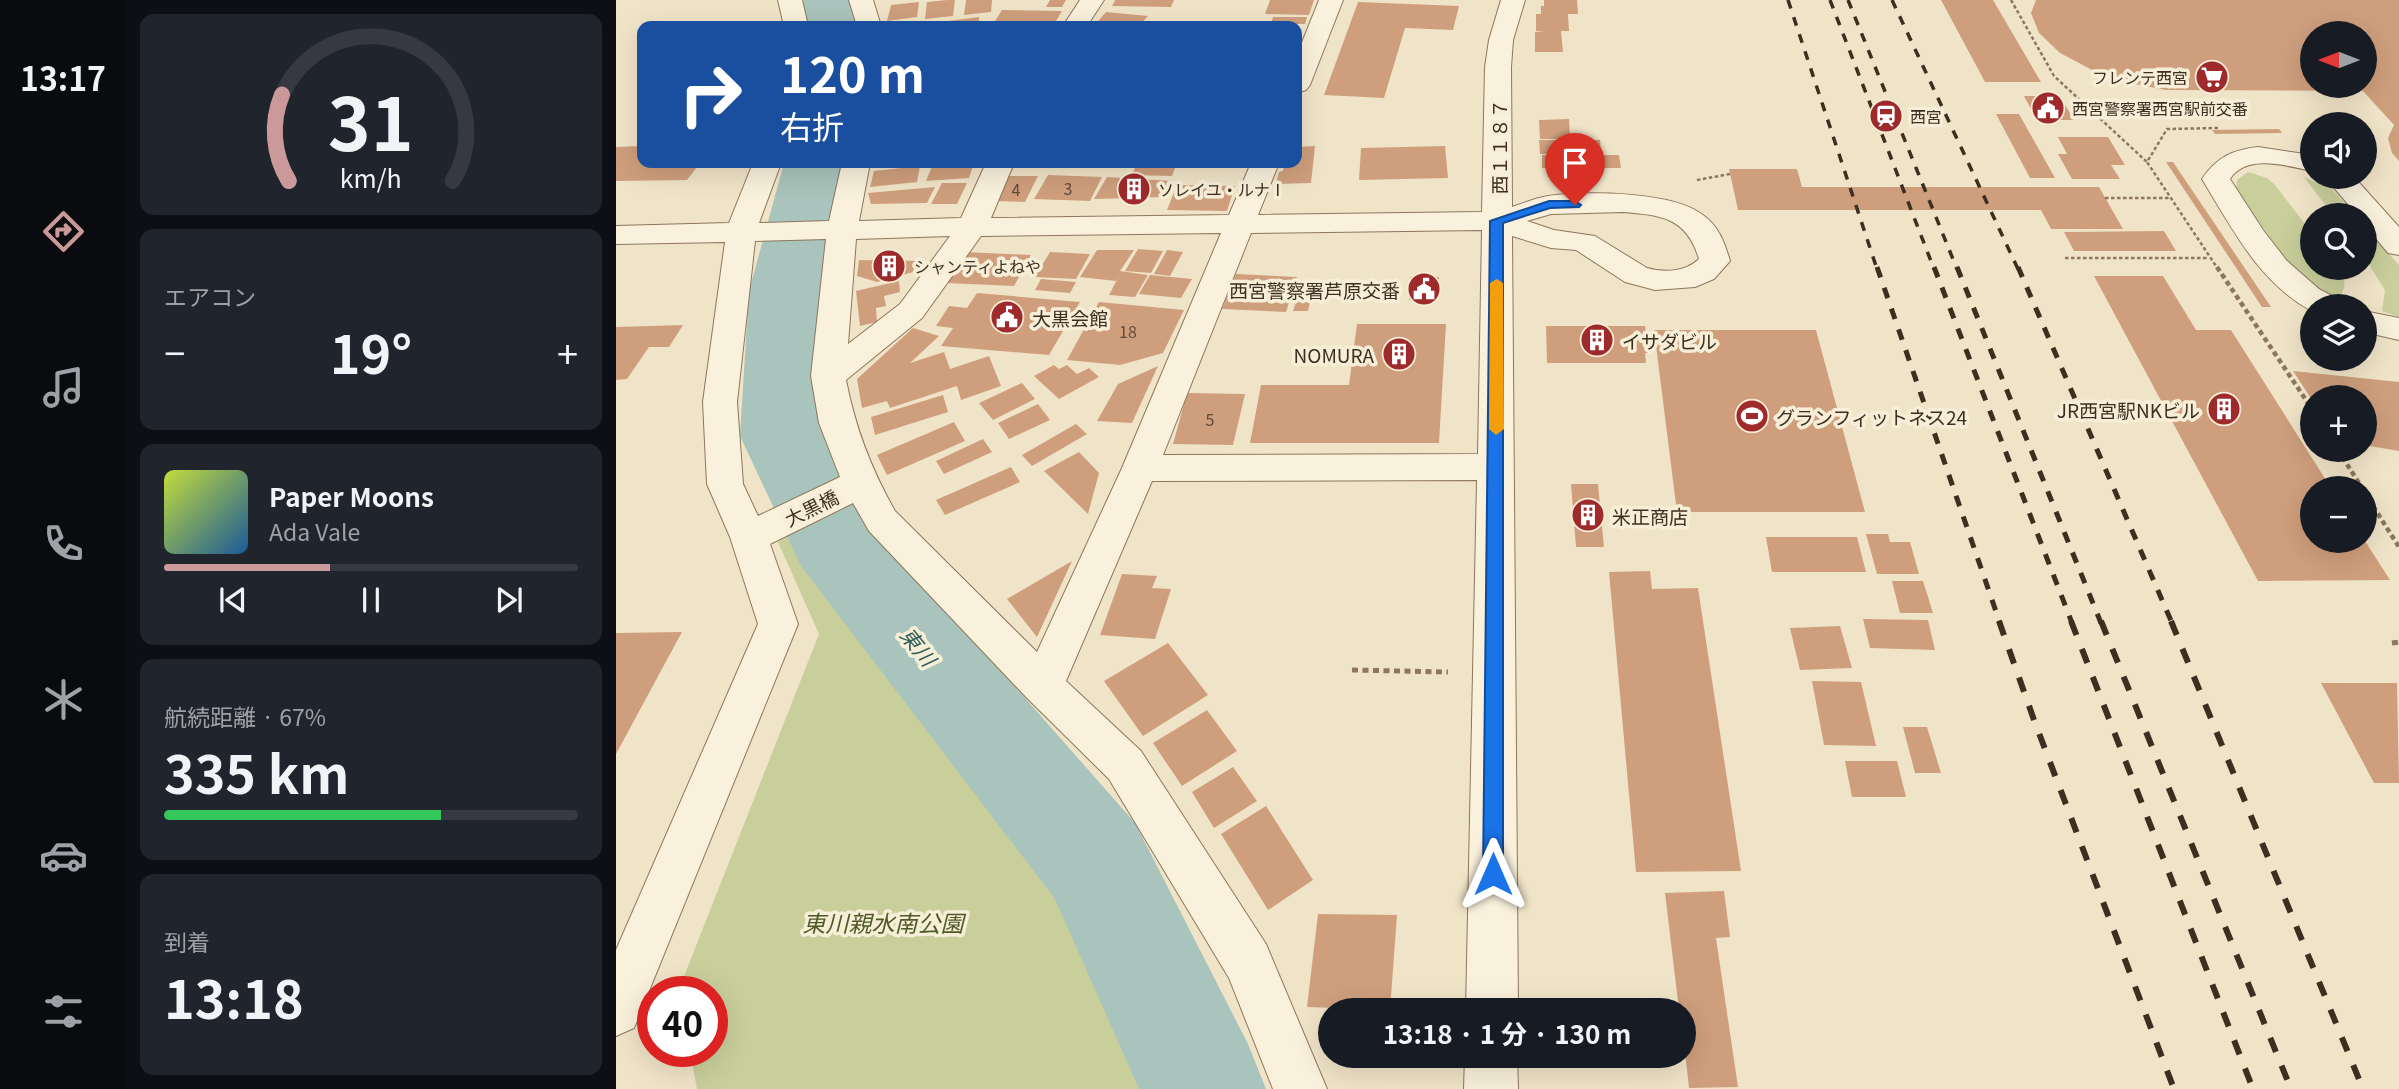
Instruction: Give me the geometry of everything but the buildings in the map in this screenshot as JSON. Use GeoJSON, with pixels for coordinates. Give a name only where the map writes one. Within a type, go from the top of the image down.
{"type":"FeatureCollection","features":[{"type":"Feature","properties":{"kind":"street"},"geometry":{"type":"LineString","coordinates":[[861,0],[867,21]]}},
{"type":"Feature","properties":{"kind":"street"},"geometry":{"type":"LineString","coordinates":[[1078,21],[1092,0]]}},
{"type":"Feature","properties":{"kind":"street"},"geometry":{"type":"LineString","coordinates":[[1302,72],[1331,0]]}},
{"type":"Feature","properties":{"kind":"street","name":"西１１８７"},"geometry":{"type":"LineString","coordinates":[[1492,998],[1499,59],[1508,0]]}},
{"type":"Feature","properties":{"kind":"street"},"geometry":{"type":"LineString","coordinates":[[2300,161],[2270,155],[2249,156],[2232,160],[2220,168],[2216,179],[2268,260],[2292,283],[2309,294]]}},
{"type":"Feature","properties":{"kind":"street"},"geometry":{"type":"LineString","coordinates":[[616,1010],[778,624],[760,531],[725,484],[720,402],[766,168]]}},
{"type":"Feature","properties":{"kind":"street"},"geometry":{"type":"LineString","coordinates":[[855,168],[836,230],[828,376],[836,423],[855,486],[881,521],[1043,687],[1125,765],[1248,962],[1300,1089]]}},
{"type":"Feature","properties":{"kind":"street"},"geometry":{"type":"LineString","coordinates":[[828,376],[911,311],[972,227],[998,168]]}},
{"type":"Feature","properties":{"kind":"street"},"geometry":{"type":"LineString","coordinates":[[1043,687],[1139,468],[1263,168]]}},
{"type":"Feature","properties":{"kind":"street"},"geometry":{"type":"LineString","coordinates":[[2349,189],[2399,246]]}},
{"type":"Feature","properties":{"kind":"street"},"geometry":{"type":"LineString","coordinates":[[616,235],[972,227],[1497,221],[1549,205],[1660,206],[1681,212],[1698,224],[1713,243],[1715,261],[1703,272],[1684,280],[1655,280],[1636,275],[1584,242],[1551,239],[1497,221]]}},
{"type":"Feature","properties":{"kind":"street"},"geometry":{"type":"LineString","coordinates":[[2377,323],[2399,329]]}},
{"type":"Feature","properties":{"kind":"street"},"geometry":{"type":"LineString","coordinates":[[1139,468],[1496,467]]}},
{"type":"Feature","properties":{"kind":"street","name":"大黒橋"},"geometry":{"type":"LineString","coordinates":[[760,531],[855,486]]}},
{"type":"Feature","properties":{"kind":"street"},"geometry":{"type":"LineString","coordinates":[[1491,1068],[1491,1089]]}},
{"type":"Feature","properties":{"kind":"path"},"geometry":{"type":"LineString","coordinates":[[2011,0],[2054,75],[2147,162]]}},
{"type":"Feature","properties":{"kind":"path"},"geometry":{"type":"LineString","coordinates":[[1693,180],[1730,174]]}},
{"type":"Feature","properties":{"kind":"path"},"geometry":{"type":"LineString","coordinates":[[2105,198],[2170,198]]}},
{"type":"Feature","properties":{"kind":"path"},"geometry":{"type":"LineString","coordinates":[[2066,258],[2208,258]]}},
{"type":"Feature","properties":{"kind":"path"},"geometry":{"type":"LineString","coordinates":[[2377,512],[2399,547]]}},
{"type":"Feature","properties":{"kind":"path"},"geometry":{"type":"LineString","coordinates":[[2392,643],[2399,642]]}},
{"type":"Feature","properties":{"kind":"path"},"geometry":{"type":"LineString","coordinates":[[1352,670],[1449,672]]}},
{"type":"Feature","properties":{"kind":"green space"},"geometry":{"type":"Polygon","coordinates":[[[2248,172],[2267,178],[2300,217],[2300,275],[2293,270],[2236,190],[2237,180],[2248,172]]]}},
{"type":"Feature","properties":{"kind":"green space"},"geometry":{"type":"Polygon","coordinates":[[[2313,189],[2332,189],[2344,203],[2324,203],[2313,189]]]}},
{"type":"Feature","properties":{"kind":"green space"},"geometry":{"type":"Polygon","coordinates":[[[2377,240],[2399,265],[2399,317],[2382,311],[2385,290],[2377,277],[2377,240]]]}},
{"type":"Feature","properties":{"kind":"green space"},"geometry":{"type":"Polygon","coordinates":[[[2306,280],[2344,280],[2344,283],[2341,294],[2331,294],[2306,280]]]}},
{"type":"Feature","properties":{"kind":"green space","name":"東川親水南公園"},"geometry":{"type":"Polygon","coordinates":[[[794,532],[854,604],[935,729],[1067,882],[1152,1089],[697,1089],[693,1067],[728,1067],[728,976],[684,976],[819,634],[778,542],[794,532]]]}},
{"type":"Feature","properties":{"kind":"waterway","name":"東川"},"geometry":{"type":"LineString","coordinates":[[825,0],[831,21]]}},
{"type":"Feature","properties":{"kind":"waterway","name":"東川"},"geometry":{"type":"LineString","coordinates":[[816,168],[786,291],[782,436],[833,541],[1095,861],[1203,1089]]}},
{"type":"Feature","properties":{"kind":"railway"},"geometry":{"type":"LineString","coordinates":[[1788,0],[1877,269]]}},
{"type":"Feature","properties":{"kind":"railway"},"geometry":{"type":"LineString","coordinates":[[1830,0],[1934,269]]}},
{"type":"Feature","properties":{"kind":"railway"},"geometry":{"type":"LineString","coordinates":[[1848,0],[1957,269]]}},
{"type":"Feature","properties":{"kind":"railway"},"geometry":{"type":"LineString","coordinates":[[1892,0],[2018,269]]}},
{"type":"Feature","properties":{"kind":"railway"},"geometry":{"type":"LineString","coordinates":[[1877,267],[2000,623]]}},
{"type":"Feature","properties":{"kind":"railway"},"geometry":{"type":"LineString","coordinates":[[1934,267],[2072,623]]}},
{"type":"Feature","properties":{"kind":"railway"},"geometry":{"type":"LineString","coordinates":[[1957,267],[2101,623]]}},
{"type":"Feature","properties":{"kind":"railway"},"geometry":{"type":"LineString","coordinates":[[2018,267],[2172,623]]}},
{"type":"Feature","properties":{"kind":"railway"},"geometry":{"type":"LineString","coordinates":[[1999,621],[2174,1089]]}},
{"type":"Feature","properties":{"kind":"railway"},"geometry":{"type":"LineString","coordinates":[[2071,621],[2253,1089]]}},
{"type":"Feature","properties":{"kind":"railway"},"geometry":{"type":"LineString","coordinates":[[2101,621],[2291,1089]]}},
{"type":"Feature","properties":{"kind":"railway"},"geometry":{"type":"LineString","coordinates":[[2171,621],[2363,1089]]}},
{"type":"Feature","properties":{"kind":"slow traffic"},"geometry":{"type":"LineString","coordinates":[[1496,429],[1497,283]]}},
{"type":"Feature","properties":{"kind":"place","name":"フレンテ西宮"},"geometry":{"type":"Point","coordinates":[2212,77]}},
{"type":"Feature","properties":{"kind":"place","name":"西宮警察署西宮駅前交番"},"geometry":{"type":"Point","coordinates":[2048,108]}},
{"type":"Feature","properties":{"kind":"place","name":"西宮"},"geometry":{"type":"Point","coordinates":[1886,116]}},
{"type":"Feature","properties":{"kind":"place","name":"ソレイユ・ルナⅠ"},"geometry":{"type":"Point","coordinates":[1134,189]}},
{"type":"Feature","properties":{"kind":"place","name":"シャンティよねや"},"geometry":{"type":"Point","coordinates":[889,266]}},
{"type":"Feature","properties":{"kind":"place","name":"西宮警察署芦原交番"},"geometry":{"type":"Point","coordinates":[1424,289]}},
{"type":"Feature","properties":{"kind":"place","name":"大黒会館"},"geometry":{"type":"Point","coordinates":[1007,317]}},
{"type":"Feature","properties":{"kind":"place","name":"イサダビル"},"geometry":{"type":"Point","coordinates":[1597,340]}},
{"type":"Feature","properties":{"kind":"place","name":"NOMURA"},"geometry":{"type":"Point","coordinates":[1399,354]}},
{"type":"Feature","properties":{"kind":"place","name":"JR西宮駅NKビル"},"geometry":{"type":"Point","coordinates":[2224,409]}},
{"type":"Feature","properties":{"kind":"place","name":"グランフィットネス24"},"geometry":{"type":"Point","coordinates":[1752,416]}},
{"type":"Feature","properties":{"kind":"place","name":"米正商店"},"geometry":{"type":"Point","coordinates":[1588,515]}},
{"type":"Feature","properties":{"kind":"route"},"geometry":{"type":"LineString","coordinates":[[1493,874],[1497,221],[1549,205],[1575,205]]}}]}
